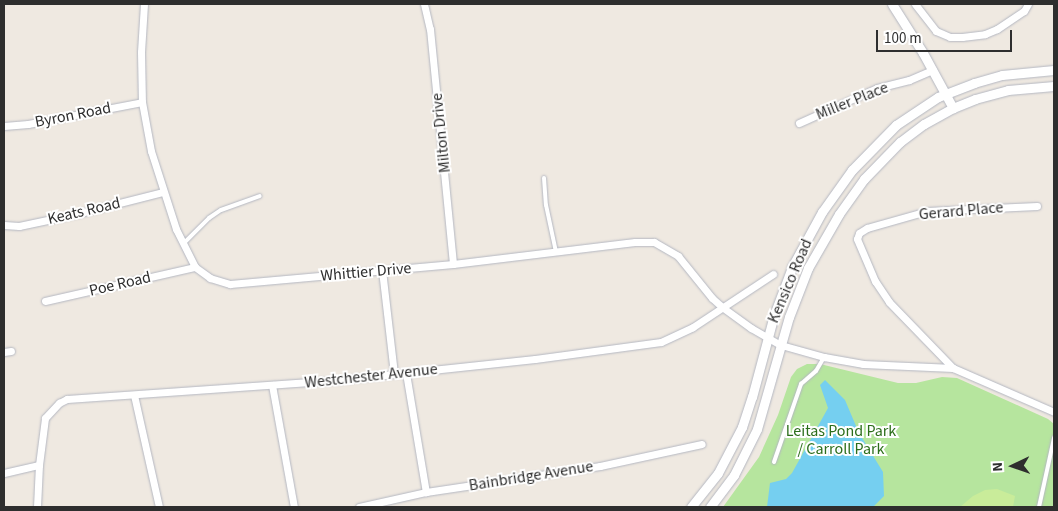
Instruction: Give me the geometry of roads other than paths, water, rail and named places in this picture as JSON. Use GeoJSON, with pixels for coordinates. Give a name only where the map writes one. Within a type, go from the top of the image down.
{"type":"FeatureCollection","features":[{"type":"Feature","properties":{"kind":"street","name":"Whittier Drive"},"geometry":{"type":"LineString","coordinates":[[144,4],[141,52],[142,102],[151,151],[163,192],[183,244],[195,266],[210,278],[230,284],[453,264],[654,242],[678,256],[712,298],[722,307],[774,342],[824,357],[874,366],[953,368]]}},
{"type":"Feature","properties":{"kind":"street","name":"Milton Drive"},"geometry":{"type":"LineString","coordinates":[[424,4],[430,29],[453,264]]}},
{"type":"Feature","properties":{"kind":"street"},"geometry":{"type":"LineString","coordinates":[[892,4],[933,70],[953,108]]}},
{"type":"Feature","properties":{"kind":"street"},"geometry":{"type":"LineString","coordinates":[[915,4],[936,31],[950,37],[985,34],[997,29],[1024,11],[1028,4]]}},
{"type":"Feature","properties":{"kind":"street","name":"Miller Place"},"geometry":{"type":"LineString","coordinates":[[799,123],[877,88],[909,80],[933,70]]}},
{"type":"Feature","properties":{"kind":"street","name":"Kensico Road"},"geometry":{"type":"LineString","coordinates":[[710,507],[734,475],[751,444],[765,409],[774,342],[792,267],[811,230],[840,186],[888,132],[917,110],[946,94],[974,82],[1002,75],[1054,70]]}},
{"type":"Feature","properties":{"kind":"street","name":"Kensico Road"},"geometry":{"type":"LineString","coordinates":[[691,507],[718,473],[738,437],[774,342],[792,308],[808,268],[851,196],[892,149],[924,124],[953,108],[974,99],[1008,90],[1054,86]]}},
{"type":"Feature","properties":{"kind":"street","name":"Byron Road"},"geometry":{"type":"LineString","coordinates":[[4,126],[28,124],[142,102]]}},
{"type":"Feature","properties":{"kind":"street","name":"Keats Road"},"geometry":{"type":"LineString","coordinates":[[4,225],[18,226],[76,214],[163,192]]}},
{"type":"Feature","properties":{"kind":"street","name":"Gerard Place"},"geometry":{"type":"LineString","coordinates":[[953,368],[889,302],[874,281],[857,239],[859,233],[891,221],[927,211],[1037,206]]}},
{"type":"Feature","properties":{"kind":"street","name":"Poe Road"},"geometry":{"type":"LineString","coordinates":[[46,302],[195,266]]}},
{"type":"Feature","properties":{"kind":"street"},"geometry":{"type":"LineString","coordinates":[[382,270],[394,373]]}},
{"type":"Feature","properties":{"kind":"street","name":"Westchester Avenue"},"geometry":{"type":"LineString","coordinates":[[37,507],[39,465],[45,418],[58,403],[83,398],[272,385],[406,373],[661,342],[692,327],[773,274]]}},
{"type":"Feature","properties":{"kind":"street"},"geometry":{"type":"LineString","coordinates":[[953,368],[1054,412]]}},
{"type":"Feature","properties":{"kind":"street"},"geometry":{"type":"LineString","coordinates":[[406,373],[426,492]]}},
{"type":"Feature","properties":{"kind":"street"},"geometry":{"type":"LineString","coordinates":[[272,385],[294,507]]}},
{"type":"Feature","properties":{"kind":"street"},"geometry":{"type":"LineString","coordinates":[[134,395],[159,507]]}},
{"type":"Feature","properties":{"kind":"street","name":"Bainbridge Avenue"},"geometry":{"type":"LineString","coordinates":[[359,507],[426,492],[585,468],[702,444]]}},
{"type":"Feature","properties":{"kind":"street"},"geometry":{"type":"LineString","coordinates":[[4,473],[39,465]]}},
{"type":"Feature","properties":{"kind":"lane"},"geometry":{"type":"LineString","coordinates":[[544,178],[546,204],[556,252]]}},
{"type":"Feature","properties":{"kind":"lane"},"geometry":{"type":"LineString","coordinates":[[183,244],[209,218],[221,210],[260,196]]}},
{"type":"Feature","properties":{"kind":"lane"},"geometry":{"type":"LineString","coordinates":[[774,462],[801,384],[816,371],[824,357]]}},
{"type":"Feature","properties":{"kind":"lane"},"geometry":{"type":"LineString","coordinates":[[1039,507],[1054,438]]}},
{"type":"Feature","properties":{"kind":"water"},"geometry":{"type":"Polygon","coordinates":[[[825,380],[845,400],[859,433],[883,472],[884,496],[873,507],[767,507],[770,483],[786,479],[792,473],[828,408],[820,385],[825,380]]]}},
{"type":"Feature","properties":{"kind":"park label","name":"Leitas Pond Park / Carroll Park"},"geometry":{"type":"Point","coordinates":[841,440]}}]}
